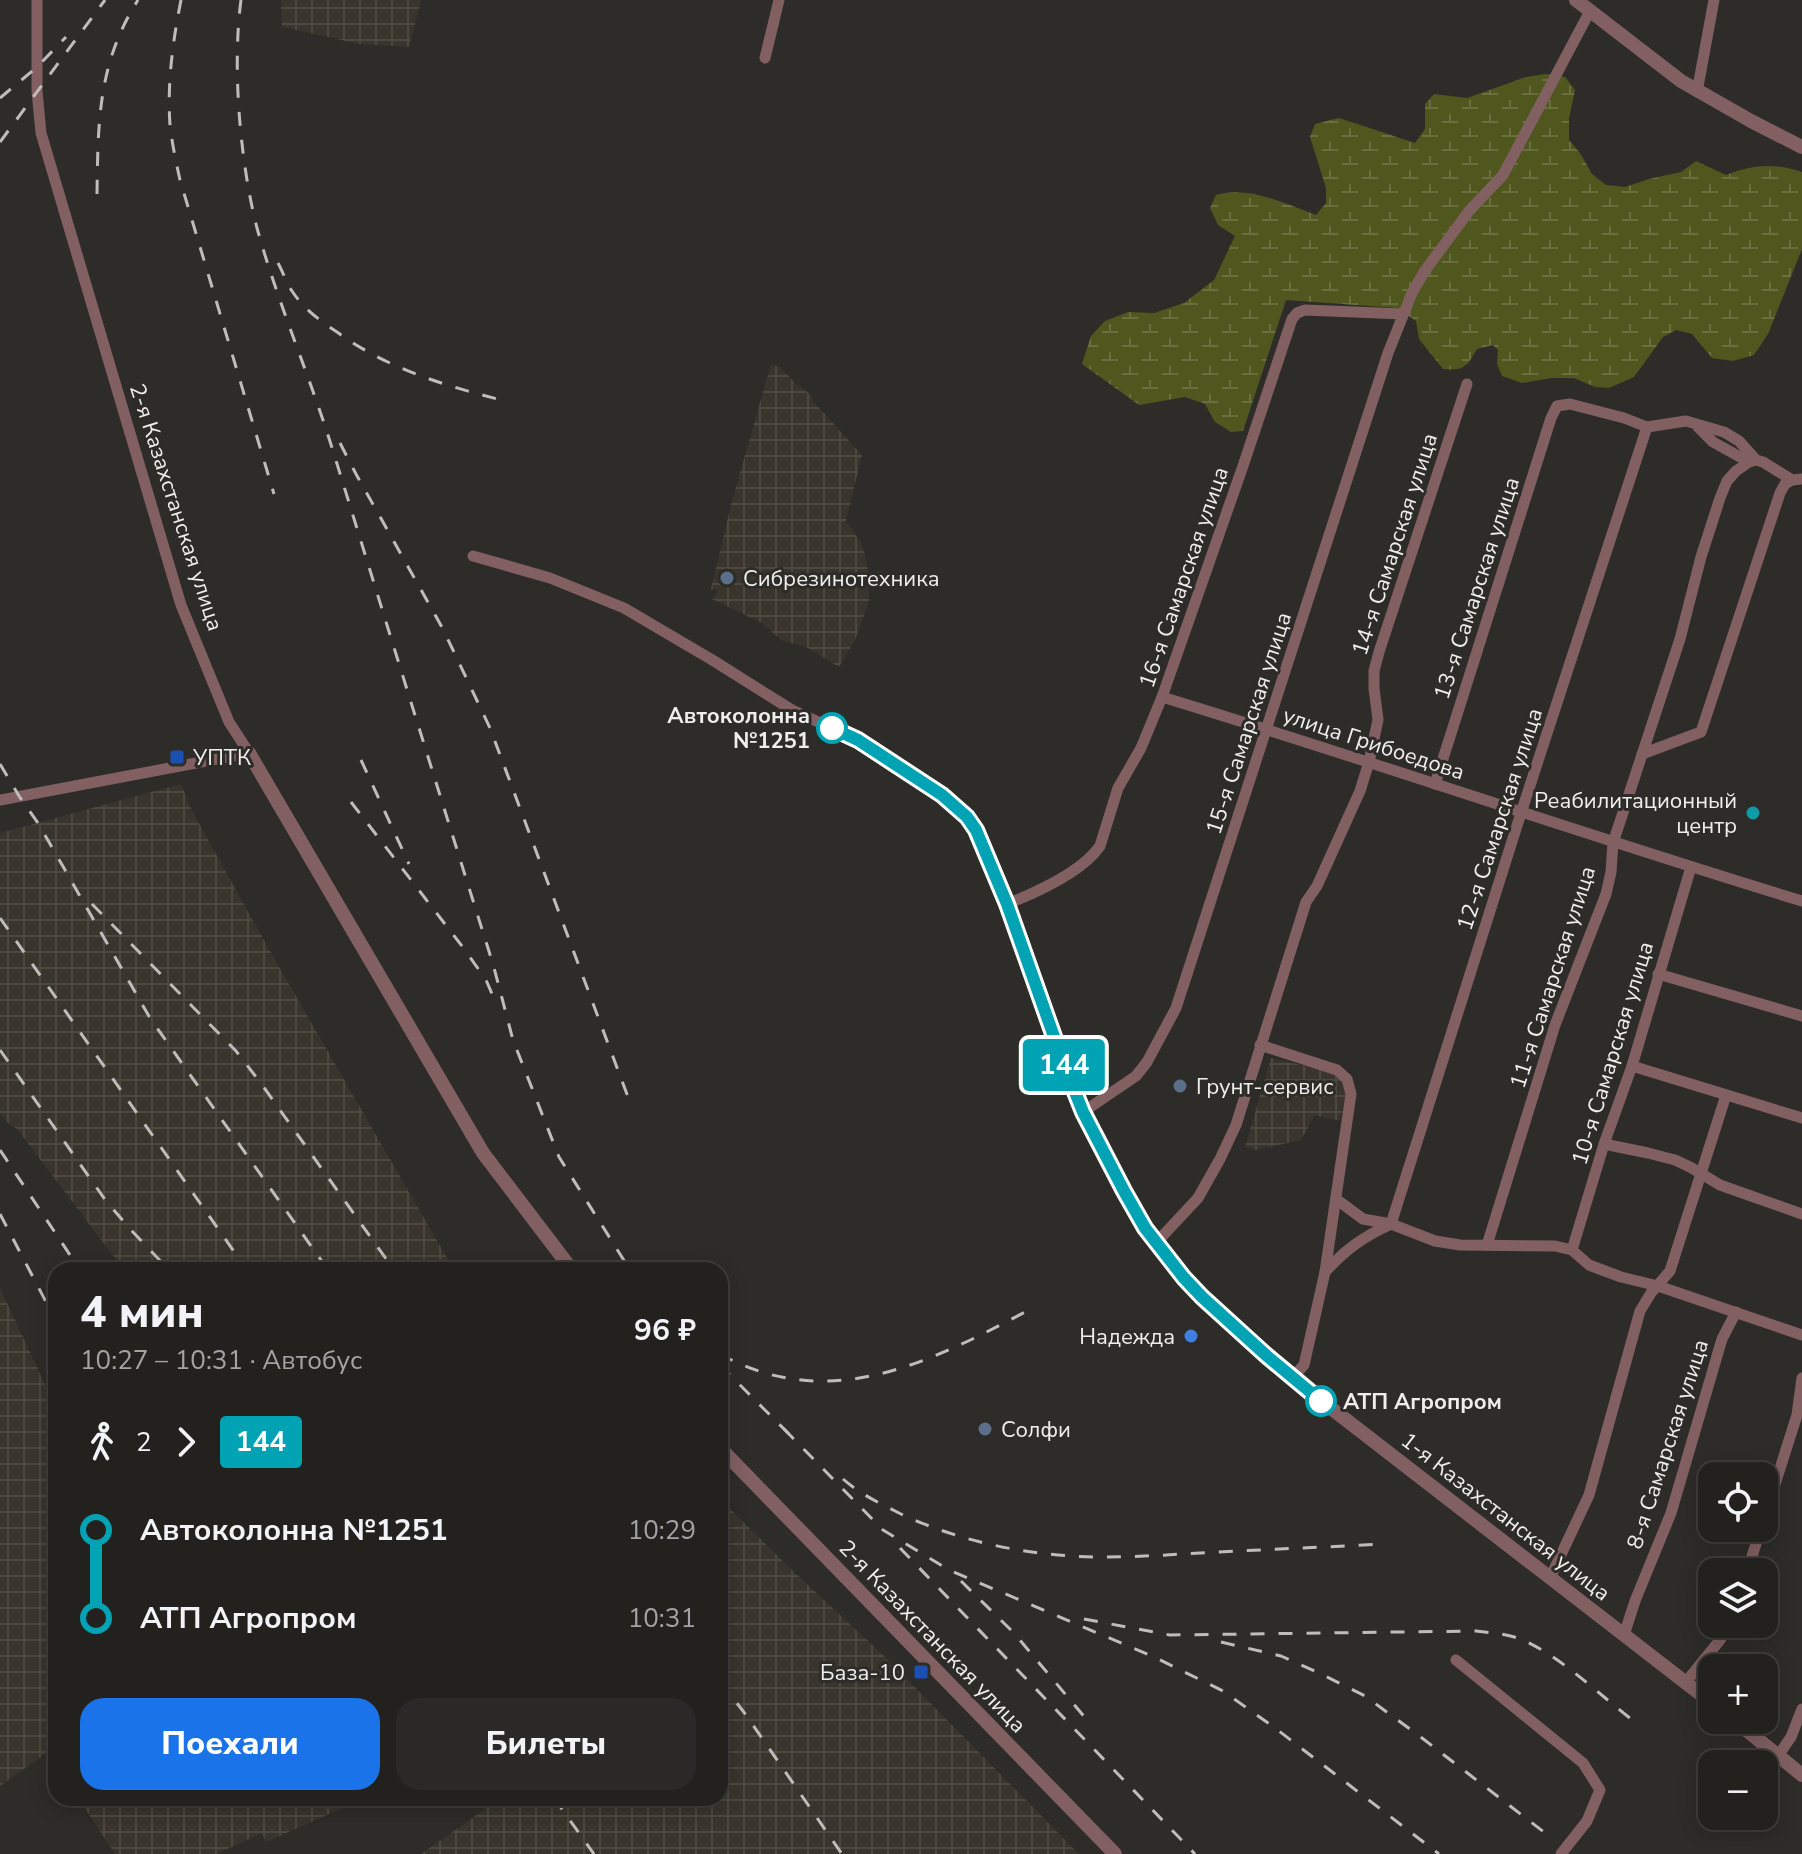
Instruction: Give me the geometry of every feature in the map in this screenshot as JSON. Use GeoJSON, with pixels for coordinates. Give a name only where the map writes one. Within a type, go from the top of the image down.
{"type":"FeatureCollection","features":[{"type":"Feature","properties":{"kind":"street","name":"2-я Казахстанская улица"},"geometry":{"type":"LineString","coordinates":[[37,0],[37,91],[41,133],[181,605],[229,722],[483,1153],[566,1262]]}},
{"type":"Feature","properties":{"kind":"street"},"geometry":{"type":"LineString","coordinates":[[765,58],[779,0]]}},
{"type":"Feature","properties":{"kind":"street"},"geometry":{"type":"LineString","coordinates":[[1576,0],[1697,92],[1802,147]]}},
{"type":"Feature","properties":{"kind":"street"},"geometry":{"type":"LineString","coordinates":[[1697,92],[1714,0]]}},
{"type":"Feature","properties":{"kind":"street","name":"15-я Самарская улица"},"geometry":{"type":"LineString","coordinates":[[1083,1112],[1136,1076],[1176,1008],[1388,353],[1412,293],[1469,211],[1503,175],[1590,11]]}},
{"type":"Feature","properties":{"kind":"street","name":"16-я Самарская улица"},"geometry":{"type":"LineString","coordinates":[[1007,904],[1035,893],[1082,865],[1100,846],[1118,788],[1141,748],[1162,697],[1292,319],[1305,310],[1403,314]]}},
{"type":"Feature","properties":{"kind":"street","name":"14-я Самарская улица"},"geometry":{"type":"LineString","coordinates":[[1156,1243],[1198,1198],[1236,1125],[1306,902],[1317,886],[1360,791],[1378,720],[1374,671],[1467,384]]}},
{"type":"Feature","properties":{"kind":"street","name":"13-я Самарская улица"},"geometry":{"type":"LineString","coordinates":[[1435,784],[1557,406],[1570,404],[1647,427]]}},
{"type":"Feature","properties":{"kind":"street"},"geometry":{"type":"LineString","coordinates":[[1647,427],[1686,421],[1724,432],[1739,441],[1753,461],[1763,462],[1797,480]]}},
{"type":"Feature","properties":{"kind":"street","name":"12-я Самарская улица"},"geometry":{"type":"LineString","coordinates":[[1391,1224],[1647,427]]}},
{"type":"Feature","properties":{"kind":"street","name":"11-я Самарская улица"},"geometry":{"type":"LineString","coordinates":[[1487,1245],[1555,1025],[1606,894],[1613,843],[1680,639],[1720,498],[1727,481],[1736,471],[1753,461]]}},
{"type":"Feature","properties":{"kind":"street"},"geometry":{"type":"LineString","coordinates":[[1642,754],[1701,732],[1780,493],[1785,484],[1797,480]]}},
{"type":"Feature","properties":{"kind":"street","name":"1-я Казахстанская улица"},"geometry":{"type":"LineString","coordinates":[[473,556],[550,578],[624,608],[792,710],[870,748],[942,795],[967,817],[976,830],[1007,904],[1083,1112],[1124,1191],[1156,1243],[1202,1297],[1292,1378],[1698,1692]]}},
{"type":"Feature","properties":{"kind":"street","name":"улица Грибоедова"},"geometry":{"type":"LineString","coordinates":[[1162,697],[1802,901]]}},
{"type":"Feature","properties":{"kind":"street"},"geometry":{"type":"LineString","coordinates":[[0,800],[249,753]]}},
{"type":"Feature","properties":{"kind":"street","name":"10-я Самарская улица"},"geometry":{"type":"LineString","coordinates":[[1572,1250],[1604,1144],[1632,1066],[1691,867]]}},
{"type":"Feature","properties":{"kind":"street"},"geometry":{"type":"LineString","coordinates":[[1658,974],[1802,1016]]}},
{"type":"Feature","properties":{"kind":"street"},"geometry":{"type":"LineString","coordinates":[[1260,1045],[1337,1070],[1347,1079],[1351,1094],[1325,1272],[1304,1365],[1292,1378]]}},
{"type":"Feature","properties":{"kind":"street"},"geometry":{"type":"LineString","coordinates":[[1632,1066],[1802,1118]]}},
{"type":"Feature","properties":{"kind":"street"},"geometry":{"type":"LineString","coordinates":[[1551,1576],[1589,1495],[1640,1311],[1670,1271],[1726,1095]]}},
{"type":"Feature","properties":{"kind":"street"},"geometry":{"type":"LineString","coordinates":[[1604,1144],[1675,1160],[1720,1185],[1802,1214]]}},
{"type":"Feature","properties":{"kind":"street"},"geometry":{"type":"LineString","coordinates":[[1336,1199],[1363,1219],[1391,1224],[1435,1241],[1460,1245],[1555,1246],[1572,1250],[1598,1269],[1802,1335]]}},
{"type":"Feature","properties":{"kind":"street"},"geometry":{"type":"LineString","coordinates":[[1325,1272],[1367,1234],[1391,1224]]}},
{"type":"Feature","properties":{"kind":"street","name":"8-я Самарская улица"},"geometry":{"type":"LineString","coordinates":[[1624,1635],[1671,1513],[1722,1339],[1736,1312]]}},
{"type":"Feature","properties":{"kind":"street"},"geometry":{"type":"LineString","coordinates":[[1778,1475],[1797,1415],[1802,1378]]}},
{"type":"Feature","properties":{"kind":"street","name":"2-я Казахстанская улица"},"geometry":{"type":"LineString","coordinates":[[728,1456],[1115,1854]]}},
{"type":"Feature","properties":{"kind":"street"},"geometry":{"type":"LineString","coordinates":[[1686,1682],[1721,1638]]}},
{"type":"Feature","properties":{"kind":"street"},"geometry":{"type":"LineString","coordinates":[[1456,1660],[1583,1763],[1600,1790],[1587,1821],[1561,1854]]}},
{"type":"Feature","properties":{"kind":"street"},"geometry":{"type":"LineString","coordinates":[[1802,1709],[1791,1737],[1778,1756],[1802,1775]]}},
{"type":"Feature","properties":{"kind":"street"},"geometry":{"type":"LineString","coordinates":[[1751,1734],[1771,1750]]}},
{"type":"Feature","properties":{"kind":"shaded area"},"geometry":{"type":"Polygon","coordinates":[[[281,0],[421,0],[409,47],[360,44],[282,27],[281,0]]]}},
{"type":"Feature","properties":{"kind":"shaded area"},"geometry":{"type":"Polygon","coordinates":[[[771,364],[781,368],[811,395],[862,455],[846,521],[865,555],[869,601],[855,640],[839,667],[808,648],[781,640],[762,623],[712,599],[718,591],[711,589],[731,505],[771,364]]]}},
{"type":"Feature","properties":{"kind":"shaded area"},"geometry":{"type":"Polygon","coordinates":[[[181,784],[191,809],[271,953],[449,1262],[118,1262],[17,1129],[0,1113],[0,833],[181,784]]]}},
{"type":"Feature","properties":{"kind":"shaded area"},"geometry":{"type":"Polygon","coordinates":[[[1271,1058],[1335,1073],[1343,1081],[1346,1093],[1340,1121],[1315,1115],[1301,1140],[1256,1150],[1245,1147],[1271,1058]]]}},
{"type":"Feature","properties":{"kind":"shaded area"},"geometry":{"type":"Polygon","coordinates":[[[0,1288],[48,1391],[48,1752],[0,1786],[0,1288]]]}},
{"type":"Feature","properties":{"kind":"shaded area"},"geometry":{"type":"Polygon","coordinates":[[[728,1507],[882,1654],[1079,1854],[421,1854],[490,1806],[728,1806],[728,1507]]]}},
{"type":"Feature","properties":{"kind":"shaded area"},"geometry":{"type":"Polygon","coordinates":[[[83,1806],[347,1806],[266,1842],[262,1833],[216,1854],[115,1854],[83,1806]]]}},
{"type":"Feature","properties":{"kind":"green space"},"geometry":{"type":"Polygon","coordinates":[[[1546,74],[1565,77],[1575,90],[1569,118],[1569,140],[1592,174],[1606,185],[1625,187],[1681,172],[1696,161],[1726,175],[1764,166],[1802,172],[1802,249],[1768,334],[1754,355],[1733,361],[1712,358],[1692,334],[1676,330],[1663,337],[1634,377],[1609,388],[1595,387],[1574,378],[1522,383],[1502,376],[1497,364],[1498,350],[1493,345],[1477,349],[1461,368],[1443,369],[1419,339],[1416,321],[1397,308],[1286,300],[1243,431],[1231,432],[1215,422],[1205,404],[1185,397],[1139,405],[1082,364],[1091,336],[1105,321],[1128,312],[1154,313],[1184,303],[1214,280],[1235,236],[1218,225],[1210,208],[1216,195],[1254,194],[1316,215],[1326,203],[1326,188],[1310,137],[1315,124],[1339,118],[1415,143],[1425,129],[1425,104],[1434,94],[1467,98],[1526,77],[1546,74]]]}},
{"type":"Feature","properties":{"kind":"railway"},"geometry":{"type":"LineString","coordinates":[[0,142],[105,0]]}},
{"type":"Feature","properties":{"kind":"railway"},"geometry":{"type":"LineString","coordinates":[[97,194],[103,93],[115,47],[138,0]]}},
{"type":"Feature","properties":{"kind":"railway"},"geometry":{"type":"LineString","coordinates":[[181,0],[169,93],[174,152],[274,494]]}},
{"type":"Feature","properties":{"kind":"railway"},"geometry":{"type":"LineString","coordinates":[[241,0],[237,55],[239,114],[251,202],[265,256],[333,451],[493,964],[513,1040],[559,1157],[625,1262]]}},
{"type":"Feature","properties":{"kind":"railway"},"geometry":{"type":"LineString","coordinates":[[0,98],[66,37]]}},
{"type":"Feature","properties":{"kind":"railway"},"geometry":{"type":"LineString","coordinates":[[278,263],[301,303],[356,345],[416,374],[501,400]]}},
{"type":"Feature","properties":{"kind":"railway"},"geometry":{"type":"LineString","coordinates":[[340,443],[443,629],[490,728],[631,1105]]}},
{"type":"Feature","properties":{"kind":"railway"},"geometry":{"type":"LineString","coordinates":[[361,760],[409,864]]}},
{"type":"Feature","properties":{"kind":"railway"},"geometry":{"type":"LineString","coordinates":[[0,764],[38,823],[150,1018],[322,1262]]}},
{"type":"Feature","properties":{"kind":"railway"},"geometry":{"type":"LineString","coordinates":[[351,802],[465,950],[493,996]]}},
{"type":"Feature","properties":{"kind":"railway"},"geometry":{"type":"LineString","coordinates":[[92,904],[236,1051],[388,1262]]}},
{"type":"Feature","properties":{"kind":"railway"},"geometry":{"type":"LineString","coordinates":[[0,918],[241,1262]]}},
{"type":"Feature","properties":{"kind":"railway"},"geometry":{"type":"LineString","coordinates":[[0,1050],[106,1201],[161,1262]]}},
{"type":"Feature","properties":{"kind":"railway"},"geometry":{"type":"LineString","coordinates":[[0,1150],[75,1262]]}},
{"type":"Feature","properties":{"kind":"railway"},"geometry":{"type":"LineString","coordinates":[[0,1214],[48,1306]]}},
{"type":"Feature","properties":{"kind":"railway"},"geometry":{"type":"LineString","coordinates":[[728,1358],[760,1372],[800,1380],[839,1380],[877,1374],[915,1363],[1027,1311]]}},
{"type":"Feature","properties":{"kind":"railway"},"geometry":{"type":"LineString","coordinates":[[728,1373],[791,1436]]}},
{"type":"Feature","properties":{"kind":"railway"},"geometry":{"type":"LineString","coordinates":[[784,1429],[883,1530],[949,1570],[1154,1657],[1223,1691],[1439,1854]]}},
{"type":"Feature","properties":{"kind":"railway"},"geometry":{"type":"LineString","coordinates":[[843,1479],[871,1498],[925,1524],[974,1540],[1025,1551],[1077,1556],[1132,1556],[1384,1544]]}},
{"type":"Feature","properties":{"kind":"railway"},"geometry":{"type":"LineString","coordinates":[[900,1548],[1195,1854]]}},
{"type":"Feature","properties":{"kind":"railway"},"geometry":{"type":"LineString","coordinates":[[961,1581],[1014,1633],[1092,1726]]}},
{"type":"Feature","properties":{"kind":"railway"},"geometry":{"type":"LineString","coordinates":[[1084,1619],[1170,1635],[1476,1631],[1501,1634],[1525,1641],[1553,1657],[1631,1719]]}},
{"type":"Feature","properties":{"kind":"railway"},"geometry":{"type":"LineString","coordinates":[[1221,1642],[1281,1656],[1365,1696],[1549,1836]]}},
{"type":"Feature","properties":{"kind":"railway"},"geometry":{"type":"LineString","coordinates":[[728,1691],[842,1854]]}},
{"type":"Feature","properties":{"kind":"railway"},"geometry":{"type":"LineString","coordinates":[[560,1806],[594,1854]]}},
{"type":"Feature","properties":{"kind":"bus line","name":"144"},"geometry":{"type":"LineString","coordinates":[[832,728],[858,740],[942,795],[967,817],[976,830],[1007,904],[1083,1112],[1145,1228],[1202,1297],[1321,1401]]}},
{"type":"Feature","properties":{"kind":"place","name":"Сибрезинотехника"},"geometry":{"type":"Point","coordinates":[727,578]}},
{"type":"Feature","properties":{"kind":"place","name":"Автоколонна №1251"},"geometry":{"type":"Point","coordinates":[832,728]}},
{"type":"Feature","properties":{"kind":"place","name":"УПТК"},"geometry":{"type":"Point","coordinates":[177,757]}},
{"type":"Feature","properties":{"kind":"place","name":"Реабилитационный центр"},"geometry":{"type":"Point","coordinates":[1753,813]}},
{"type":"Feature","properties":{"kind":"place","name":"Грунт-сервис"},"geometry":{"type":"Point","coordinates":[1180,1086]}},
{"type":"Feature","properties":{"kind":"place","name":"Надежда"},"geometry":{"type":"Point","coordinates":[1191,1336]}},
{"type":"Feature","properties":{"kind":"place","name":"АТП Агропром"},"geometry":{"type":"Point","coordinates":[1321,1401]}},
{"type":"Feature","properties":{"kind":"place","name":"Солфи"},"geometry":{"type":"Point","coordinates":[985,1429]}},
{"type":"Feature","properties":{"kind":"place","name":"База-10"},"geometry":{"type":"Point","coordinates":[921,1672]}}]}
